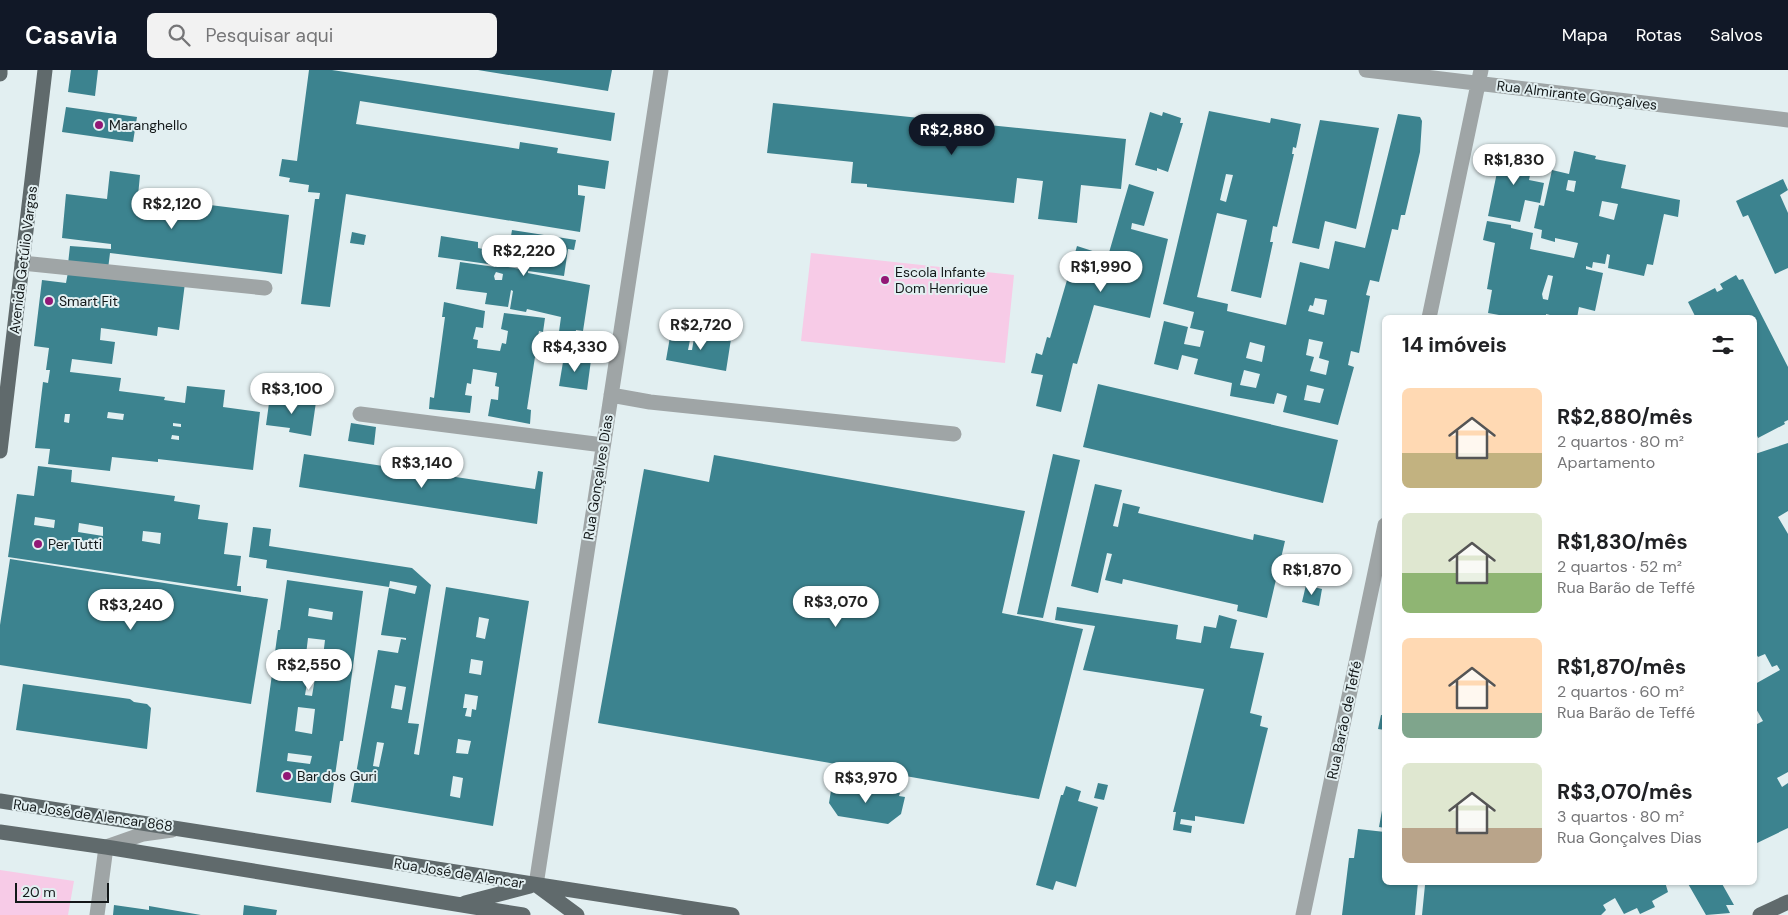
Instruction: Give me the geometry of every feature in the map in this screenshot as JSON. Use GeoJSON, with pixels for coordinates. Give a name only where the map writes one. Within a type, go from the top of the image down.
{"type":"FeatureCollection","features":[{"type":"Feature","properties":{"kind":"main road","name":"Avenida Getúlio Vargas"},"geometry":{"type":"LineString","coordinates":[[0,451],[45,70]]}},
{"type":"Feature","properties":{"kind":"main road","name":"Rua José de Alencar 868"},"geometry":{"type":"LineString","coordinates":[[0,801],[186,828]]}},
{"type":"Feature","properties":{"kind":"main road","name":"Rua José de Alencar"},"geometry":{"type":"LineString","coordinates":[[186,828],[732,915]]}},
{"type":"Feature","properties":{"kind":"main road"},"geometry":{"type":"LineString","coordinates":[[0,832],[106,847],[523,915]]}},
{"type":"Feature","properties":{"kind":"main road"},"geometry":{"type":"LineString","coordinates":[[459,905],[536,884],[577,915]]}},
{"type":"Feature","properties":{"kind":"main road"},"geometry":{"type":"LineString","coordinates":[[1760,915],[1788,902]]}},
{"type":"Feature","properties":{"kind":"street","name":"Rua Gonçalves Dias"},"geometry":{"type":"LineString","coordinates":[[536,884],[661,70]]}},
{"type":"Feature","properties":{"kind":"street","name":"Rua Almirante Gonçalves"},"geometry":{"type":"LineString","coordinates":[[1366,70],[1480,77],[1788,120]]}},
{"type":"Feature","properties":{"kind":"street"},"geometry":{"type":"LineString","coordinates":[[1430,315],[1480,77]]}},
{"type":"Feature","properties":{"kind":"street"},"geometry":{"type":"LineString","coordinates":[[22,263],[265,288]]}},
{"type":"Feature","properties":{"kind":"street"},"geometry":{"type":"LineString","coordinates":[[611,395],[650,402],[954,434]]}},
{"type":"Feature","properties":{"kind":"street"},"geometry":{"type":"LineString","coordinates":[[360,414],[603,445]]}},
{"type":"Feature","properties":{"kind":"street","name":"Rua Barão de Teffé"},"geometry":{"type":"LineString","coordinates":[[1303,915],[1382,539]]}},
{"type":"Feature","properties":{"kind":"street"},"geometry":{"type":"LineString","coordinates":[[97,915],[106,847],[143,834],[186,828]]}},
{"type":"Feature","properties":{"kind":"shaded area"},"geometry":{"type":"Polygon","coordinates":[[[811,253],[1014,275],[1005,363],[801,341],[811,253]]]}},
{"type":"Feature","properties":{"kind":"shaded area"},"geometry":{"type":"Polygon","coordinates":[[[0,870],[74,881],[68,915],[0,915],[0,870]]]}},
{"type":"Feature","properties":{"kind":"building"},"geometry":{"type":"Polygon","coordinates":[[[71,70],[98,70],[95,96],[68,92],[71,70]]]}},
{"type":"Feature","properties":{"kind":"building"},"geometry":{"type":"Polygon","coordinates":[[[309,70],[332,70],[615,113],[611,141],[360,101],[356,124],[519,149],[520,142],[558,148],[557,153],[609,161],[605,189],[578,185],[578,195],[585,196],[580,232],[346,194],[330,307],[301,304],[315,199],[319,199],[320,193],[308,192],[309,185],[289,182],[290,178],[279,176],[282,159],[297,161],[309,70]]]}},
{"type":"Feature","properties":{"kind":"building"},"geometry":{"type":"Polygon","coordinates":[[[478,70],[612,70],[608,91],[478,70]]]}},
{"type":"Feature","properties":{"kind":"building"},"geometry":{"type":"Polygon","coordinates":[[[773,103],[1126,139],[1121,189],[1081,185],[1077,223],[1038,219],[1043,181],[1017,178],[1014,203],[867,187],[867,184],[851,183],[853,162],[767,153],[773,103]]]}},
{"type":"Feature","properties":{"kind":"building","name":"Maranghello"},"geometry":{"type":"Polygon","coordinates":[[[66,107],[137,117],[133,142],[62,132],[66,107]]]}},
{"type":"Feature","properties":{"kind":"building"},"geometry":{"type":"Polygon","coordinates":[[[1209,111],[1270,123],[1271,118],[1301,124],[1296,148],[1293,147],[1292,154],[1294,154],[1277,227],[1273,226],[1270,242],[1273,242],[1261,298],[1231,291],[1247,220],[1217,213],[1197,297],[1228,304],[1227,311],[1286,325],[1300,262],[1329,269],[1335,241],[1365,248],[1398,114],[1420,117],[1422,121],[1420,152],[1405,215],[1401,215],[1398,230],[1392,229],[1379,282],[1370,280],[1366,295],[1370,296],[1359,353],[1351,351],[1348,365],[1354,367],[1338,425],[1283,412],[1287,396],[1277,393],[1274,404],[1230,396],[1232,383],[1194,374],[1198,359],[1182,355],[1178,370],[1154,364],[1164,321],[1188,327],[1184,344],[1200,347],[1204,331],[1190,328],[1194,312],[1163,304],[1209,111]],[[1226,174],[1220,200],[1226,202],[1233,175],[1226,174]],[[1315,298],[1313,306],[1310,305],[1308,311],[1324,315],[1327,300],[1315,298]],[[1309,339],[1306,355],[1314,357],[1310,371],[1326,375],[1329,361],[1319,358],[1323,342],[1309,339]],[[1250,342],[1246,358],[1262,362],[1265,346],[1250,342]],[[1244,370],[1240,385],[1256,388],[1260,374],[1244,370]],[[1307,385],[1304,400],[1320,403],[1324,389],[1307,385]]]}},
{"type":"Feature","properties":{"kind":"building"},"geometry":{"type":"Polygon","coordinates":[[[1150,112],[1162,116],[1163,112],[1181,118],[1180,123],[1183,123],[1168,172],[1157,168],[1157,171],[1135,165],[1150,112]]]}},
{"type":"Feature","properties":{"kind":"building"},"geometry":{"type":"Polygon","coordinates":[[[1320,120],[1379,128],[1356,229],[1325,221],[1319,249],[1292,243],[1320,120]]]}},
{"type":"Feature","properties":{"kind":"building"},"geometry":{"type":"Polygon","coordinates":[[[1502,148],[1534,156],[1529,180],[1544,183],[1540,203],[1525,200],[1520,222],[1488,216],[1502,148]]]}},
{"type":"Feature","properties":{"kind":"building"},"geometry":{"type":"Polygon","coordinates":[[[1574,151],[1596,156],[1595,159],[1626,165],[1621,188],[1680,200],[1678,217],[1664,214],[1653,265],[1647,264],[1644,276],[1608,268],[1610,255],[1607,254],[1605,264],[1593,262],[1592,268],[1586,266],[1586,269],[1603,273],[1595,311],[1579,307],[1578,315],[1499,315],[1488,313],[1492,290],[1487,289],[1495,243],[1483,240],[1487,221],[1511,225],[1511,228],[1533,233],[1530,249],[1574,258],[1578,243],[1555,238],[1555,242],[1541,238],[1542,230],[1534,228],[1539,205],[1544,206],[1552,170],[1569,174],[1574,151]],[[1568,180],[1566,190],[1574,192],[1576,181],[1568,180]],[[1602,201],[1599,216],[1614,220],[1618,204],[1602,201]],[[1548,275],[1542,294],[1543,299],[1548,300],[1553,276],[1548,275]]]}},
{"type":"Feature","properties":{"kind":"building"},"geometry":{"type":"Polygon","coordinates":[[[110,171],[140,175],[138,196],[289,215],[282,274],[110,253],[108,269],[68,264],[70,246],[111,249],[111,244],[62,238],[66,194],[107,199],[110,171]]]}},
{"type":"Feature","properties":{"kind":"building"},"geometry":{"type":"Polygon","coordinates":[[[1783,179],[1788,190],[1780,195],[1788,213],[1788,268],[1775,274],[1748,215],[1743,217],[1736,201],[1783,179]]]}},
{"type":"Feature","properties":{"kind":"building"},"geometry":{"type":"Polygon","coordinates":[[[1129,184],[1154,192],[1144,226],[1132,223],[1131,229],[1168,239],[1150,318],[1094,305],[1077,364],[1073,363],[1061,412],[1036,406],[1043,375],[1031,373],[1036,353],[1042,355],[1047,337],[1050,338],[1077,246],[1108,256],[1129,184]]]}},
{"type":"Feature","properties":{"kind":"building"},"geometry":{"type":"Polygon","coordinates":[[[512,230],[576,240],[574,250],[568,249],[564,276],[528,271],[528,273],[590,285],[583,331],[576,330],[574,344],[562,343],[562,339],[558,339],[561,317],[527,309],[526,312],[510,309],[513,291],[511,290],[508,307],[485,304],[487,293],[456,289],[460,262],[495,267],[495,265],[438,257],[441,236],[478,242],[478,248],[508,254],[512,230]],[[509,260],[508,267],[521,269],[522,262],[509,260]],[[496,272],[495,280],[502,280],[503,274],[496,272]]]}},
{"type":"Feature","properties":{"kind":"building"},"geometry":{"type":"Polygon","coordinates":[[[352,232],[366,235],[364,245],[350,243],[352,232]]]}},
{"type":"Feature","properties":{"kind":"building"},"geometry":{"type":"Polygon","coordinates":[[[68,272],[185,283],[179,330],[158,327],[157,336],[101,328],[100,340],[115,342],[112,364],[72,359],[70,372],[121,378],[119,391],[165,397],[164,400],[185,403],[187,386],[225,390],[223,407],[260,412],[253,470],[158,459],[158,462],[112,457],[110,471],[48,464],[50,449],[35,448],[43,382],[48,383],[50,370],[46,370],[49,348],[34,346],[42,280],[66,283],[68,272]],[[108,412],[107,418],[123,420],[124,414],[108,412]],[[65,414],[64,422],[69,423],[70,414],[65,414]],[[173,423],[173,426],[181,427],[181,424],[173,423]],[[172,435],[171,439],[179,440],[179,436],[172,435]]]}},
{"type":"Feature","properties":{"kind":"building"},"geometry":{"type":"Polygon","coordinates":[[[1736,275],[1739,280],[1743,279],[1788,367],[1788,420],[1784,422],[1785,424],[1758,438],[1757,315],[1694,315],[1688,302],[1715,288],[1717,292],[1723,289],[1720,284],[1736,275]]]}},
{"type":"Feature","properties":{"kind":"building"},"geometry":{"type":"Polygon","coordinates":[[[444,302],[485,311],[483,328],[476,327],[473,339],[478,340],[477,348],[500,351],[502,343],[506,344],[508,331],[501,329],[504,313],[545,318],[543,332],[539,331],[527,409],[531,410],[530,424],[488,416],[491,399],[498,400],[499,387],[495,386],[497,373],[473,369],[471,384],[467,383],[465,395],[472,396],[470,413],[429,409],[430,397],[434,398],[445,317],[442,317],[444,302]]]}},
{"type":"Feature","properties":{"kind":"building"},"geometry":{"type":"Polygon","coordinates":[[[695,332],[731,339],[726,371],[666,360],[670,337],[690,340],[688,350],[692,350],[695,332]]]}},
{"type":"Feature","properties":{"kind":"building"},"geometry":{"type":"Polygon","coordinates":[[[564,356],[591,360],[587,390],[559,386],[564,356]]]}},
{"type":"Feature","properties":{"kind":"building"},"geometry":{"type":"Polygon","coordinates":[[[1098,384],[1338,440],[1323,503],[1083,447],[1098,384]]]}},
{"type":"Feature","properties":{"kind":"building"},"geometry":{"type":"Polygon","coordinates":[[[270,396],[316,402],[311,436],[289,432],[290,428],[266,425],[270,396]]]}},
{"type":"Feature","properties":{"kind":"building"},"geometry":{"type":"Polygon","coordinates":[[[351,423],[376,427],[374,445],[348,441],[351,423]]]}},
{"type":"Feature","properties":{"kind":"building"},"geometry":{"type":"Polygon","coordinates":[[[1788,443],[1788,511],[1778,517],[1788,534],[1788,772],[1777,778],[1782,787],[1788,783],[1788,828],[1757,843],[1757,724],[1763,721],[1757,710],[1757,683],[1780,670],[1777,665],[1772,667],[1765,654],[1758,657],[1757,655],[1757,453],[1788,443]]]}},
{"type":"Feature","properties":{"kind":"building"},"geometry":{"type":"Polygon","coordinates":[[[304,454],[535,489],[538,471],[543,472],[537,524],[299,487],[304,454]]]}},
{"type":"Feature","properties":{"kind":"building"},"geometry":{"type":"Polygon","coordinates":[[[1053,454],[1080,460],[1043,618],[1017,614],[1053,454]]]}},
{"type":"Feature","properties":{"kind":"building"},"geometry":{"type":"Polygon","coordinates":[[[714,455],[1025,511],[1002,613],[1083,629],[1039,799],[598,723],[644,469],[709,482],[714,455]]]}},
{"type":"Feature","properties":{"kind":"building"},"geometry":{"type":"Polygon","coordinates":[[[38,466],[72,470],[71,482],[175,496],[174,501],[200,505],[198,519],[228,523],[224,554],[241,556],[237,586],[241,586],[241,592],[8,557],[17,494],[34,496],[38,466]],[[35,517],[34,525],[54,528],[55,520],[35,517]],[[79,523],[78,532],[103,536],[103,527],[79,523]],[[143,531],[142,541],[160,544],[161,533],[143,531]]]}},
{"type":"Feature","properties":{"kind":"building"},"geometry":{"type":"Polygon","coordinates":[[[1095,484],[1122,490],[1113,526],[1118,527],[1123,503],[1140,507],[1138,513],[1253,540],[1254,534],[1285,541],[1267,618],[1237,611],[1238,605],[1123,579],[1122,584],[1105,580],[1112,554],[1107,553],[1098,593],[1071,586],[1095,484]]]}},
{"type":"Feature","properties":{"kind":"building"},"geometry":{"type":"Polygon","coordinates":[[[253,527],[271,529],[269,546],[412,568],[431,585],[408,723],[419,724],[414,754],[419,755],[446,587],[529,601],[493,826],[351,802],[378,650],[398,653],[401,639],[406,640],[406,638],[381,635],[389,588],[415,594],[417,586],[390,581],[389,587],[266,568],[267,560],[249,557],[253,527]],[[479,617],[476,637],[485,639],[489,619],[479,617]],[[471,659],[469,673],[481,675],[483,661],[471,659]],[[395,685],[391,708],[402,710],[406,687],[395,685]],[[465,694],[463,708],[467,708],[465,716],[471,717],[472,709],[476,710],[478,696],[465,694]],[[458,739],[456,753],[468,754],[471,741],[458,739]],[[377,742],[373,766],[379,767],[384,743],[377,742]],[[453,776],[450,796],[460,798],[463,778],[453,776]]]}},
{"type":"Feature","properties":{"kind":"building"},"geometry":{"type":"Polygon","coordinates":[[[10,559],[268,599],[251,704],[0,665],[0,625],[10,559]]]}},
{"type":"Feature","properties":{"kind":"building"},"geometry":{"type":"Polygon","coordinates":[[[287,580],[363,591],[343,741],[340,741],[331,803],[256,792],[278,630],[280,630],[287,580]],[[309,608],[308,616],[332,620],[333,612],[309,608]],[[308,638],[305,663],[322,665],[325,640],[308,638]],[[308,677],[305,695],[312,696],[315,678],[308,677]],[[298,707],[295,731],[312,734],[315,709],[298,707]],[[288,753],[287,761],[310,764],[312,756],[288,753]]]}},
{"type":"Feature","properties":{"kind":"building"},"geometry":{"type":"Polygon","coordinates":[[[1306,585],[1322,589],[1319,606],[1302,602],[1306,585]]]}},
{"type":"Feature","properties":{"kind":"building"},"geometry":{"type":"Polygon","coordinates":[[[1057,607],[1178,625],[1176,639],[1201,643],[1204,626],[1216,628],[1219,615],[1237,620],[1230,648],[1264,653],[1250,713],[1262,716],[1260,726],[1268,728],[1244,824],[1195,816],[1195,821],[1181,819],[1180,824],[1192,826],[1191,833],[1173,830],[1176,812],[1173,812],[1204,689],[1083,670],[1095,626],[1055,620],[1057,607]]]}},
{"type":"Feature","properties":{"kind":"building"},"geometry":{"type":"Polygon","coordinates":[[[23,684],[130,699],[134,702],[147,704],[151,708],[147,749],[16,730],[23,684]]]}},
{"type":"Feature","properties":{"kind":"building"},"geometry":{"type":"Polygon","coordinates":[[[1381,715],[1382,715],[1382,730],[1378,729],[1381,715]]]}},
{"type":"Feature","properties":{"kind":"building"},"geometry":{"type":"Polygon","coordinates":[[[1098,783],[1108,785],[1104,800],[1094,798],[1098,783]]]}},
{"type":"Feature","properties":{"kind":"building"},"geometry":{"type":"Polygon","coordinates":[[[832,784],[889,794],[890,791],[900,793],[899,796],[905,797],[901,814],[888,824],[838,816],[829,803],[832,784]]]}},
{"type":"Feature","properties":{"kind":"building"},"geometry":{"type":"Polygon","coordinates":[[[1066,786],[1081,791],[1078,801],[1098,807],[1076,887],[1056,881],[1053,890],[1036,885],[1061,795],[1063,795],[1066,786]]]}},
{"type":"Feature","properties":{"kind":"building"},"geometry":{"type":"Polygon","coordinates":[[[1382,810],[1382,828],[1379,827],[1382,810]]]}},
{"type":"Feature","properties":{"kind":"building"},"geometry":{"type":"Polygon","coordinates":[[[1358,829],[1382,832],[1382,885],[1418,885],[1415,915],[1342,915],[1349,858],[1354,858],[1358,829]]]}},
{"type":"Feature","properties":{"kind":"building"},"geometry":{"type":"Polygon","coordinates":[[[1425,885],[1666,885],[1668,892],[1652,901],[1655,907],[1640,914],[1637,908],[1624,914],[1615,898],[1603,905],[1606,910],[1601,915],[1422,915],[1425,885]]]}},
{"type":"Feature","properties":{"kind":"building"},"geometry":{"type":"Polygon","coordinates":[[[1689,885],[1723,885],[1734,905],[1726,905],[1730,913],[1706,915],[1689,885]]]}},
{"type":"Feature","properties":{"kind":"building"},"geometry":{"type":"Polygon","coordinates":[[[114,905],[149,910],[149,906],[201,915],[113,915],[114,905]]]}},
{"type":"Feature","properties":{"kind":"building"},"geometry":{"type":"Polygon","coordinates":[[[244,905],[277,910],[276,915],[243,915],[244,905]]]}},
{"type":"Feature","properties":{"kind":"place","name":"Maranghello"},"geometry":{"type":"Point","coordinates":[99,125]}},
{"type":"Feature","properties":{"kind":"place","name":"Escola Infante Dom Henrique"},"geometry":{"type":"Point","coordinates":[885,280]}},
{"type":"Feature","properties":{"kind":"place","name":"Smart Fit"},"geometry":{"type":"Point","coordinates":[49,301]}},
{"type":"Feature","properties":{"kind":"place","name":"Per Tutti"},"geometry":{"type":"Point","coordinates":[38,544]}},
{"type":"Feature","properties":{"kind":"place","name":"Bar dos Guri"},"geometry":{"type":"Point","coordinates":[287,776]}}]}
